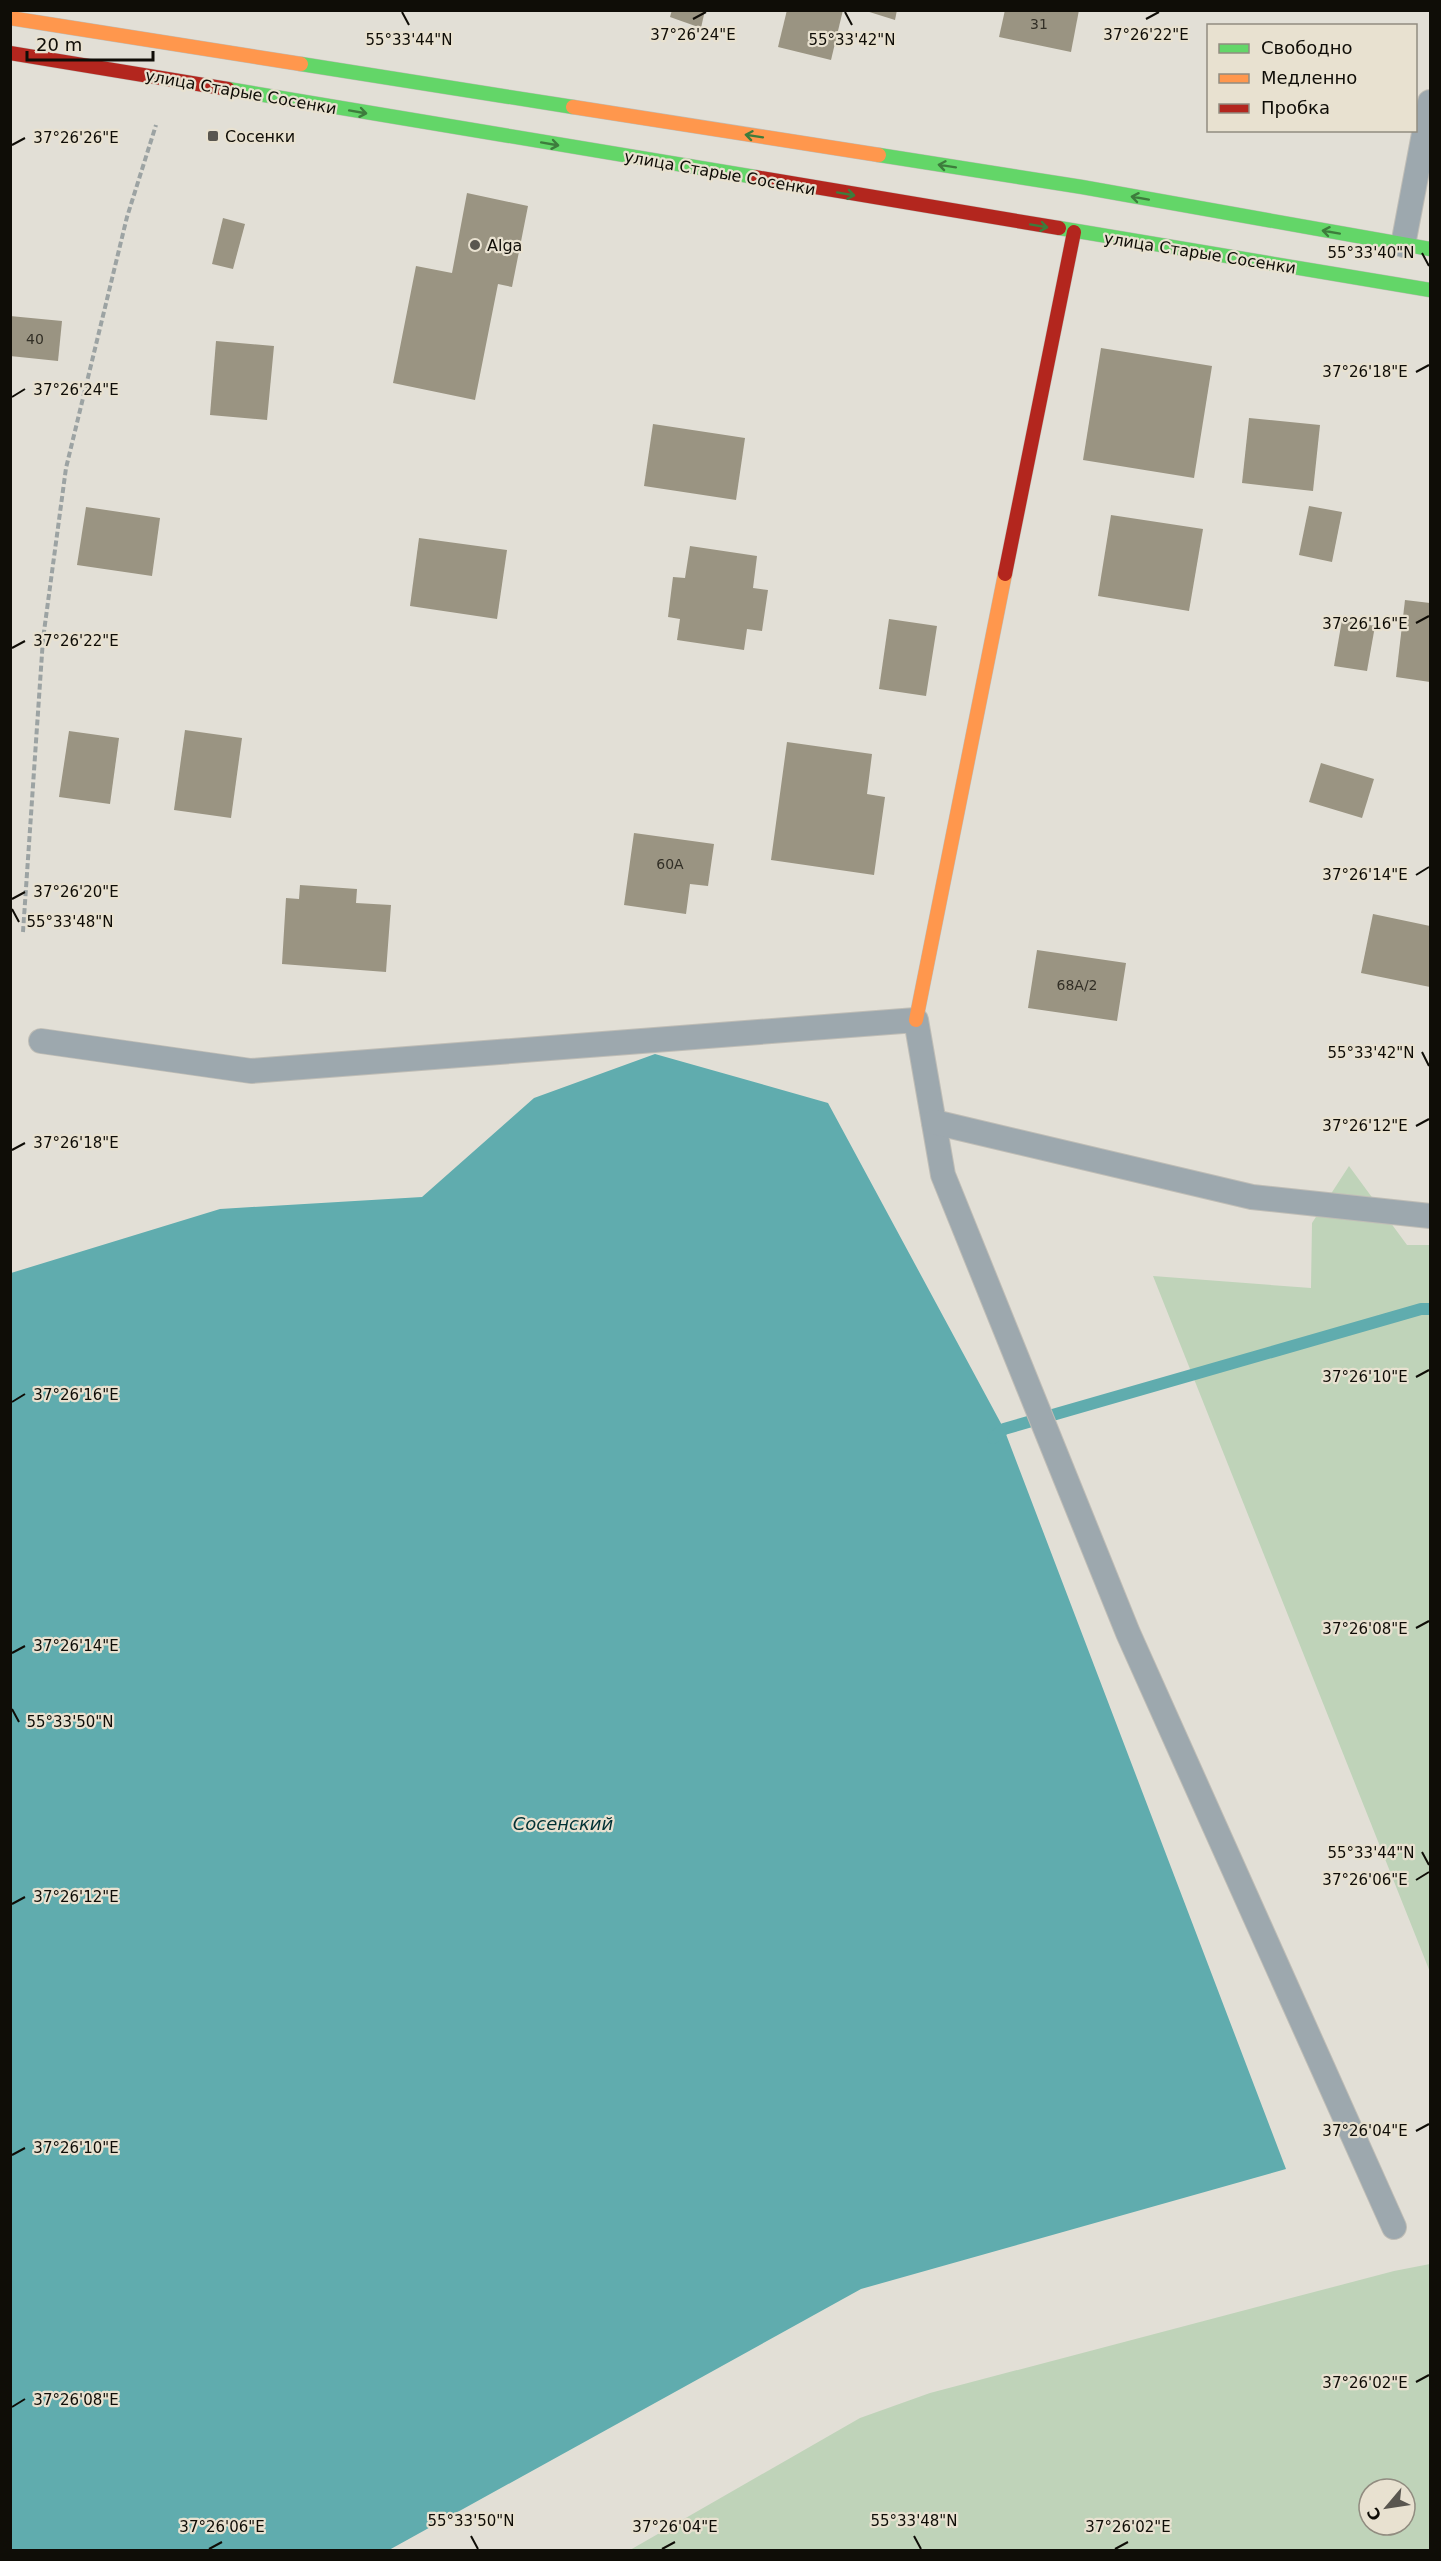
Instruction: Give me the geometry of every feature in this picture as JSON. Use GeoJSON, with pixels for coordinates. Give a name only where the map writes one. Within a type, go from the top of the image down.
{"type":"FeatureCollection","features":[{"type":"Feature","properties":{"kind":"main road"},"geometry":{"type":"LineString","coordinates":[[10,18],[1082,187],[1431,249]]}},
{"type":"Feature","properties":{"kind":"main road","name":"улица Старые Сосенки"},"geometry":{"type":"LineString","coordinates":[[10,53],[1431,290]]}},
{"type":"Feature","properties":{"kind":"main road"},"geometry":{"type":"LineString","coordinates":[[916,1020],[1074,232]]}},
{"type":"Feature","properties":{"kind":"lane"},"geometry":{"type":"LineString","coordinates":[[1403,245],[1431,102]]}},
{"type":"Feature","properties":{"kind":"lane"},"geometry":{"type":"LineString","coordinates":[[41,1041],[251,1071],[916,1020],[943,1175],[1128,1634],[1394,2227]]}},
{"type":"Feature","properties":{"kind":"lane"},"geometry":{"type":"LineString","coordinates":[[934,1122],[1252,1197],[1431,1216]]}},
{"type":"Feature","properties":{"kind":"path"},"geometry":{"type":"LineString","coordinates":[[22,932],[43,639],[66,468],[128,217],[156,125]]}},
{"type":"Feature","properties":{"kind":"green space"},"geometry":{"type":"Polygon","coordinates":[[[1349,1166],[1407,1245],[1430,1245],[1430,1972],[1153,1276],[1311,1288],[1312,1223],[1349,1166]]]}},
{"type":"Feature","properties":{"kind":"green space"},"geometry":{"type":"Polygon","coordinates":[[[1430,2264],[1430,2550],[630,2550],[860,2418],[930,2393],[1394,2271],[1430,2264]]]}},
{"type":"Feature","properties":{"kind":"water","name":"Сосенский"},"geometry":{"type":"Polygon","coordinates":[[[655,1054],[828,1103],[1004,1429],[1286,2169],[861,2289],[389,2550],[11,2550],[11,1273],[220,1209],[422,1197],[534,1098],[655,1054]]]}},
{"type":"Feature","properties":{"kind":"building"},"geometry":{"type":"Polygon","coordinates":[[[672,10],[705,10],[701,28],[670,17],[672,10]]]}},
{"type":"Feature","properties":{"kind":"building"},"geometry":{"type":"Polygon","coordinates":[[[787,10],[843,10],[831,60],[778,47],[787,10]]]}},
{"type":"Feature","properties":{"kind":"building"},"geometry":{"type":"Polygon","coordinates":[[[863,10],[897,10],[895,20],[863,10]]]}},
{"type":"Feature","properties":{"kind":"building"},"geometry":{"type":"Polygon","coordinates":[[[1005,10],[1079,10],[1071,52],[999,37],[1005,10]]]}},
{"type":"Feature","properties":{"kind":"building"},"geometry":{"type":"Polygon","coordinates":[[[467,193],[528,206],[512,287],[498,284],[475,400],[393,383],[416,266],[452,273],[467,193]]]}},
{"type":"Feature","properties":{"kind":"building"},"geometry":{"type":"Polygon","coordinates":[[[223,218],[245,224],[233,269],[212,264],[223,218]]]}},
{"type":"Feature","properties":{"kind":"building"},"geometry":{"type":"Polygon","coordinates":[[[10,316],[62,321],[58,361],[10,356],[10,316]]]}},
{"type":"Feature","properties":{"kind":"building"},"geometry":{"type":"Polygon","coordinates":[[[216,341],[274,346],[267,420],[210,415],[216,341]]]}},
{"type":"Feature","properties":{"kind":"building"},"geometry":{"type":"Polygon","coordinates":[[[1101,348],[1212,366],[1194,478],[1083,460],[1101,348]]]}},
{"type":"Feature","properties":{"kind":"building"},"geometry":{"type":"Polygon","coordinates":[[[1249,418],[1320,425],[1313,491],[1242,483],[1249,418]]]}},
{"type":"Feature","properties":{"kind":"building"},"geometry":{"type":"Polygon","coordinates":[[[653,424],[745,438],[736,500],[644,486],[653,424]]]}},
{"type":"Feature","properties":{"kind":"building"},"geometry":{"type":"Polygon","coordinates":[[[1309,506],[1342,512],[1332,562],[1299,555],[1309,506]]]}},
{"type":"Feature","properties":{"kind":"building"},"geometry":{"type":"Polygon","coordinates":[[[86,507],[160,518],[152,576],[77,565],[86,507]]]}},
{"type":"Feature","properties":{"kind":"building"},"geometry":{"type":"Polygon","coordinates":[[[1111,515],[1203,529],[1189,611],[1098,596],[1111,515]]]}},
{"type":"Feature","properties":{"kind":"building"},"geometry":{"type":"Polygon","coordinates":[[[419,538],[507,550],[497,619],[410,606],[419,538]]]}},
{"type":"Feature","properties":{"kind":"building"},"geometry":{"type":"Polygon","coordinates":[[[690,546],[757,556],[753,588],[768,590],[762,631],[747,629],[744,650],[677,640],[680,619],[668,617],[673,577],[685,578],[690,546]]]}},
{"type":"Feature","properties":{"kind":"building"},"geometry":{"type":"Polygon","coordinates":[[[1405,600],[1430,603],[1430,682],[1396,677],[1405,600]]]}},
{"type":"Feature","properties":{"kind":"building"},"geometry":{"type":"Polygon","coordinates":[[[889,619],[937,626],[926,696],[879,689],[889,619]]]}},
{"type":"Feature","properties":{"kind":"building"},"geometry":{"type":"Polygon","coordinates":[[[1342,620],[1375,626],[1367,671],[1334,666],[1342,620]]]}},
{"type":"Feature","properties":{"kind":"building"},"geometry":{"type":"Polygon","coordinates":[[[185,730],[242,738],[231,818],[174,810],[185,730]]]}},
{"type":"Feature","properties":{"kind":"building"},"geometry":{"type":"Polygon","coordinates":[[[69,731],[119,738],[110,804],[59,797],[69,731]]]}},
{"type":"Feature","properties":{"kind":"building"},"geometry":{"type":"Polygon","coordinates":[[[787,742],[872,754],[867,794],[885,797],[874,875],[771,860],[787,742]]]}},
{"type":"Feature","properties":{"kind":"building"},"geometry":{"type":"Polygon","coordinates":[[[1321,763],[1374,779],[1362,818],[1309,802],[1321,763]]]}},
{"type":"Feature","properties":{"kind":"building"},"geometry":{"type":"Polygon","coordinates":[[[634,833],[714,844],[708,886],[690,884],[686,914],[624,905],[634,833]]]}},
{"type":"Feature","properties":{"kind":"building"},"geometry":{"type":"Polygon","coordinates":[[[300,885],[357,889],[356,903],[391,905],[386,972],[282,964],[286,898],[299,899],[300,885]]]}},
{"type":"Feature","properties":{"kind":"building"},"geometry":{"type":"Polygon","coordinates":[[[1373,914],[1430,926],[1430,987],[1361,973],[1373,914]]]}},
{"type":"Feature","properties":{"kind":"building"},"geometry":{"type":"Polygon","coordinates":[[[1037,950],[1126,963],[1117,1021],[1028,1008],[1037,950]]]}},
{"type":"Feature","properties":{"kind":"waterway"},"geometry":{"type":"LineString","coordinates":[[993,1438],[1004,1429],[1421,1309],[1430,1309]]}},
{"type":"Feature","properties":{"kind":"traffic: fast"},"geometry":{"type":"LineString","coordinates":[[301,64],[573,107]]}},
{"type":"Feature","properties":{"kind":"traffic: fast"},"geometry":{"type":"LineString","coordinates":[[228,89],[755,177]]}},
{"type":"Feature","properties":{"kind":"traffic: fast"},"geometry":{"type":"LineString","coordinates":[[879,155],[1082,187],[1430,249]]}},
{"type":"Feature","properties":{"kind":"traffic: fast"},"geometry":{"type":"LineString","coordinates":[[1059,228],[1430,290]]}},
{"type":"Feature","properties":{"kind":"traffic: slow"},"geometry":{"type":"LineString","coordinates":[[10,18],[301,64]]}},
{"type":"Feature","properties":{"kind":"traffic: slow"},"geometry":{"type":"LineString","coordinates":[[573,107],[879,155]]}},
{"type":"Feature","properties":{"kind":"traffic: slow"},"geometry":{"type":"LineString","coordinates":[[916,1020],[1005,574]]}},
{"type":"Feature","properties":{"kind":"traffic: jam"},"geometry":{"type":"LineString","coordinates":[[10,53],[228,89]]}},
{"type":"Feature","properties":{"kind":"traffic: jam"},"geometry":{"type":"LineString","coordinates":[[755,177],[1059,228]]}},
{"type":"Feature","properties":{"kind":"traffic: jam"},"geometry":{"type":"LineString","coordinates":[[1005,574],[1074,232]]}},
{"type":"Feature","properties":{"kind":"place","name":"Сосенки"},"geometry":{"type":"Point","coordinates":[213,136]}},
{"type":"Feature","properties":{"kind":"place","name":"Alga"},"geometry":{"type":"Point","coordinates":[475,245]}}]}
